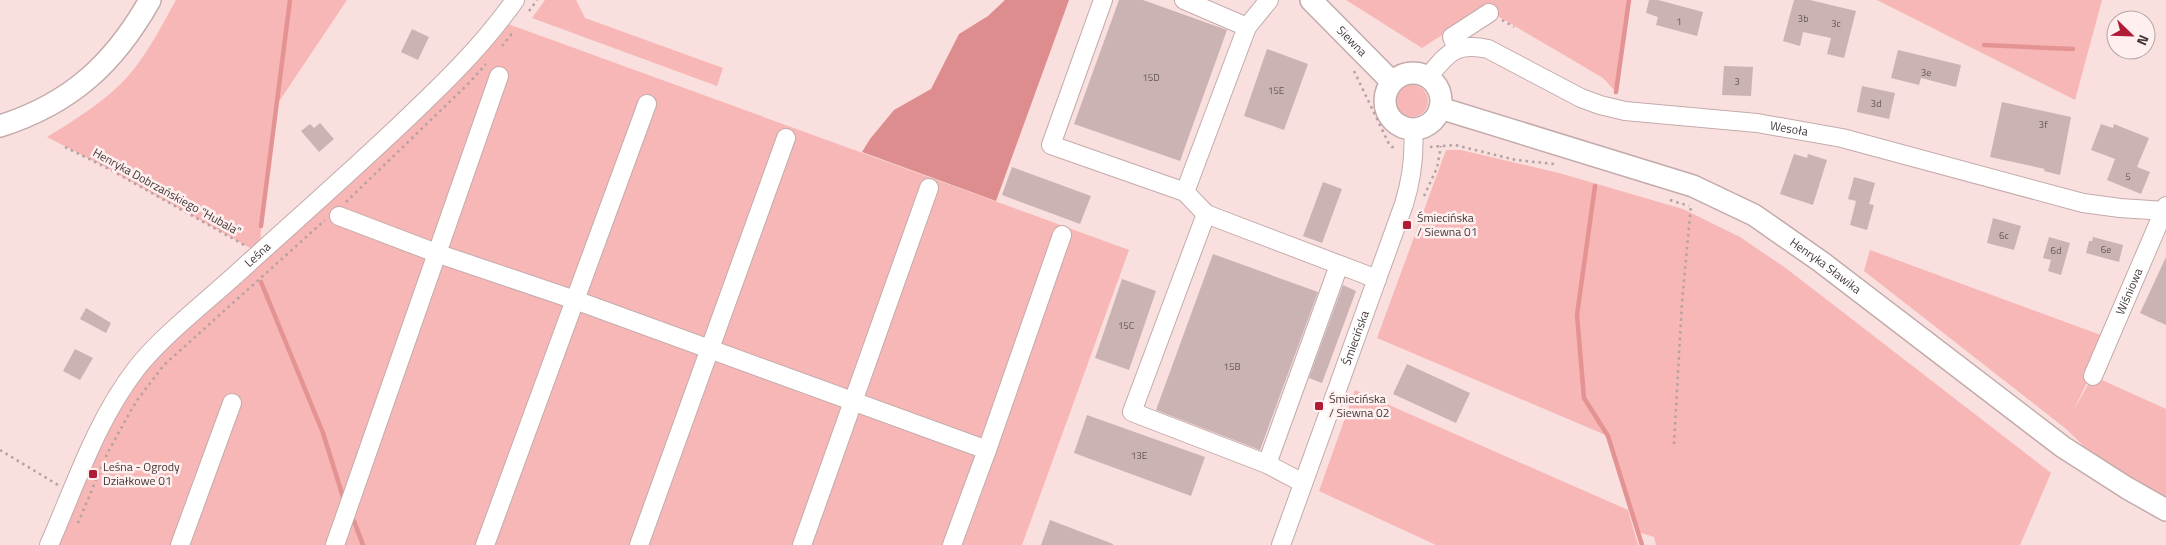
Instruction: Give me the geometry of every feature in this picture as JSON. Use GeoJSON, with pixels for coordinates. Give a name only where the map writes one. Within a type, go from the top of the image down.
{"type":"FeatureCollection","features":[{"type":"Feature","properties":{"kind":"main road"},"geometry":{"type":"LineString","coordinates":[[0,126],[25,118],[72,93],[97,72],[130,33],[150,0]]}},
{"type":"Feature","properties":{"kind":"main road","name":"Siewna"},"geometry":{"type":"LineString","coordinates":[[1311,0],[1392,82]]}},
{"type":"Feature","properties":{"kind":"main road"},"geometry":{"type":"LineString","coordinates":[[1405,74],[1421,74],[1428,77],[1439,91],[1440,108],[1430,123],[1414,138],[1388,113],[1386,96],[1392,82],[1405,74]]}},
{"type":"Feature","properties":{"kind":"main road","name":"Henryka Sławika"},"geometry":{"type":"LineString","coordinates":[[1440,108],[1691,196],[1754,215],[1780,232],[2062,447],[2166,510]]}},
{"type":"Feature","properties":{"kind":"street","name":"Leśna"},"geometry":{"type":"LineString","coordinates":[[49,545],[102,423],[119,394],[138,368],[170,335],[354,169],[447,80],[500,21],[515,0]]}},
{"type":"Feature","properties":{"kind":"street"},"geometry":{"type":"LineString","coordinates":[[1103,0],[1051,145],[1185,192],[1206,214],[1377,279]]}},
{"type":"Feature","properties":{"kind":"street"},"geometry":{"type":"LineString","coordinates":[[1184,0],[1247,27]]}},
{"type":"Feature","properties":{"kind":"street"},"geometry":{"type":"LineString","coordinates":[[1185,192],[1247,27],[1270,0]]}},
{"type":"Feature","properties":{"kind":"street"},"geometry":{"type":"LineString","coordinates":[[1428,77],[1445,56],[1456,49],[1452,37],[1489,13]]}},
{"type":"Feature","properties":{"kind":"street","name":"Wesoła"},"geometry":{"type":"LineString","coordinates":[[1456,49],[1471,46],[1488,49],[1600,105],[1625,111],[1757,123],[1842,138],[2083,203],[2120,208],[2165,210]]}},
{"type":"Feature","properties":{"kind":"street"},"geometry":{"type":"LineString","coordinates":[[335,545],[499,76]]}},
{"type":"Feature","properties":{"kind":"street"},"geometry":{"type":"LineString","coordinates":[[485,545],[647,104]]}},
{"type":"Feature","properties":{"kind":"street"},"geometry":{"type":"LineString","coordinates":[[639,545],[786,138]]}},
{"type":"Feature","properties":{"kind":"street","name":"Śmiecińska"},"geometry":{"type":"LineString","coordinates":[[1281,545],[1412,178],[1414,138]]}},
{"type":"Feature","properties":{"kind":"street"},"geometry":{"type":"LineString","coordinates":[[802,545],[929,188]]}},
{"type":"Feature","properties":{"kind":"street","name":"Wiśniowa"},"geometry":{"type":"LineString","coordinates":[[2093,376],[2165,210]]}},
{"type":"Feature","properties":{"kind":"street"},"geometry":{"type":"LineString","coordinates":[[336,213],[436,253],[575,300],[987,450]]}},
{"type":"Feature","properties":{"kind":"street"},"geometry":{"type":"LineString","coordinates":[[1206,214],[1132,412],[1267,464],[1303,483]]}},
{"type":"Feature","properties":{"kind":"street"},"geometry":{"type":"LineString","coordinates":[[952,545],[1062,235]]}},
{"type":"Feature","properties":{"kind":"street"},"geometry":{"type":"LineString","coordinates":[[1267,464],[1339,265]]}},
{"type":"Feature","properties":{"kind":"street"},"geometry":{"type":"LineString","coordinates":[[180,545],[232,403]]}},
{"type":"Feature","properties":{"kind":"path"},"geometry":{"type":"LineString","coordinates":[[526,16],[537,0]]}},
{"type":"Feature","properties":{"kind":"path"},"geometry":{"type":"LineString","coordinates":[[497,52],[514,31]]}},
{"type":"Feature","properties":{"kind":"path"},"geometry":{"type":"LineString","coordinates":[[76,527],[107,454],[138,399],[164,365],[336,213],[468,84],[491,58]]}},
{"type":"Feature","properties":{"kind":"path"},"geometry":{"type":"LineString","coordinates":[[1353,69],[1392,147],[1414,138],[1455,145],[1516,160],[1558,164]]}},
{"type":"Feature","properties":{"kind":"path","name":"Henryka Dobrzańskiego \"Hubala\""},"geometry":{"type":"LineString","coordinates":[[65,147],[109,169],[260,253]]}},
{"type":"Feature","properties":{"kind":"path"},"geometry":{"type":"LineString","coordinates":[[1662,197],[1691,196]]}},
{"type":"Feature","properties":{"kind":"path"},"geometry":{"type":"LineString","coordinates":[[1691,196],[1698,210]]}},
{"type":"Feature","properties":{"kind":"path"},"geometry":{"type":"LineString","coordinates":[[1674,444],[1682,302],[1691,196]]}},
{"type":"Feature","properties":{"kind":"path"},"geometry":{"type":"LineString","coordinates":[[0,450],[50,481],[72,492]]}},
{"type":"Feature","properties":{"kind":"shaded area"},"geometry":{"type":"Polygon","coordinates":[[[176,0],[347,0],[276,106],[261,226],[260,252],[500,21],[1129,250],[1022,545],[49,545],[119,394],[259,253],[109,169],[47,137],[101,101],[129,75],[149,48],[176,0]]]}},
{"type":"Feature","properties":{"kind":"shaded area"},"geometry":{"type":"Polygon","coordinates":[[[545,0],[576,0],[585,18],[723,68],[717,86],[532,18],[545,0]]]}},
{"type":"Feature","properties":{"kind":"shaded area"},"geometry":{"type":"Polygon","coordinates":[[[1005,0],[1069,0],[996,201],[862,152],[870,139],[894,110],[931,89],[959,34],[988,16],[1005,0]]]}},
{"type":"Feature","properties":{"kind":"shaded area"},"geometry":{"type":"Polygon","coordinates":[[[1346,0],[1629,0],[1616,92],[1603,78],[1484,8],[1422,48],[1346,0]]]}},
{"type":"Feature","properties":{"kind":"shaded area"},"geometry":{"type":"Polygon","coordinates":[[[1877,0],[2102,0],[2075,100],[1877,0]]]}},
{"type":"Feature","properties":{"kind":"shaded area"},"geometry":{"type":"Polygon","coordinates":[[[1412,85],[1423,90],[1428,101],[1423,112],[1412,117],[1401,112],[1396,101],[1401,90],[1412,85]]]}},
{"type":"Feature","properties":{"kind":"shaded area"},"geometry":{"type":"Polygon","coordinates":[[[1446,150],[1461,150],[1559,173],[1683,209],[1740,237],[1787,269],[2051,473],[2020,545],[1656,545],[1654,537],[1638,532],[1608,436],[1377,338],[1446,150]]]}},
{"type":"Feature","properties":{"kind":"shaded area"},"geometry":{"type":"Polygon","coordinates":[[[1870,250],[2109,338],[2073,411],[2093,376],[2166,409],[2166,510],[2127,488],[2065,428],[1864,271],[1870,250]]]}},
{"type":"Feature","properties":{"kind":"shaded area"},"geometry":{"type":"Polygon","coordinates":[[[1355,390],[1628,510],[1638,545],[1436,545],[1319,491],[1355,390]]]}},
{"type":"Feature","properties":{"kind":"building"},"geometry":{"type":"Polygon","coordinates":[[[1119,0],[1143,0],[1227,30],[1180,161],[1074,124],[1119,0]]]}},
{"type":"Feature","properties":{"kind":"building"},"geometry":{"type":"Polygon","coordinates":[[[1649,0],[1658,0],[1703,12],[1697,36],[1656,25],[1658,17],[1646,13],[1649,0]]]}},
{"type":"Feature","properties":{"kind":"building"},"geometry":{"type":"Polygon","coordinates":[[[1794,0],[1810,0],[1856,11],[1844,58],[1827,54],[1831,38],[1803,32],[1800,46],[1783,41],[1794,0]]]}},
{"type":"Feature","properties":{"kind":"building"},"geometry":{"type":"Polygon","coordinates":[[[412,29],[429,37],[418,60],[401,52],[412,29]]]}},
{"type":"Feature","properties":{"kind":"building"},"geometry":{"type":"Polygon","coordinates":[[[1267,49],[1308,64],[1284,130],[1244,116],[1267,49]]]}},
{"type":"Feature","properties":{"kind":"building"},"geometry":{"type":"Polygon","coordinates":[[[1898,50],[1961,65],[1956,87],[1921,78],[1919,85],[1891,78],[1898,50]]]}},
{"type":"Feature","properties":{"kind":"building"},"geometry":{"type":"Polygon","coordinates":[[[1724,66],[1753,67],[1751,96],[1722,95],[1724,66]]]}},
{"type":"Feature","properties":{"kind":"building"},"geometry":{"type":"Polygon","coordinates":[[[1862,86],[1895,93],[1889,119],[1857,112],[1862,86]]]}},
{"type":"Feature","properties":{"kind":"building"},"geometry":{"type":"Polygon","coordinates":[[[2002,102],[2071,117],[2060,175],[2044,171],[2045,169],[1990,157],[2002,102]]]}},
{"type":"Feature","properties":{"kind":"building"},"geometry":{"type":"Polygon","coordinates":[[[320,123],[334,139],[319,152],[301,131],[310,124],[314,128],[320,123]]]}},
{"type":"Feature","properties":{"kind":"building"},"geometry":{"type":"Polygon","coordinates":[[[2101,124],[2113,128],[2114,124],[2149,138],[2137,167],[2150,172],[2141,194],[2107,180],[2115,159],[2091,150],[2101,124]]]}},
{"type":"Feature","properties":{"kind":"building"},"geometry":{"type":"Polygon","coordinates":[[[1794,154],[1807,158],[1808,154],[1827,160],[1813,205],[1780,194],[1794,154]]]}},
{"type":"Feature","properties":{"kind":"building"},"geometry":{"type":"Polygon","coordinates":[[[1012,167],[1091,196],[1080,224],[1002,195],[1012,167]]]}},
{"type":"Feature","properties":{"kind":"building"},"geometry":{"type":"Polygon","coordinates":[[[1854,177],[1875,183],[1869,204],[1874,205],[1867,230],[1850,225],[1856,201],[1848,199],[1854,177]]]}},
{"type":"Feature","properties":{"kind":"building"},"geometry":{"type":"Polygon","coordinates":[[[1323,182],[1342,189],[1322,243],[1303,236],[1323,182]]]}},
{"type":"Feature","properties":{"kind":"building"},"geometry":{"type":"Polygon","coordinates":[[[1993,218],[2021,226],[2014,250],[1987,243],[1993,218]]]}},
{"type":"Feature","properties":{"kind":"building"},"geometry":{"type":"Polygon","coordinates":[[[2049,237],[2070,243],[2061,275],[2048,271],[2051,260],[2043,258],[2049,237]]]}},
{"type":"Feature","properties":{"kind":"building"},"geometry":{"type":"Polygon","coordinates":[[[2093,237],[2123,245],[2119,262],[2086,253],[2089,241],[2092,241],[2093,237]]]}},
{"type":"Feature","properties":{"kind":"building"},"geometry":{"type":"Polygon","coordinates":[[[1213,254],[1318,292],[1260,450],[1156,410],[1213,254]]]}},
{"type":"Feature","properties":{"kind":"building"},"geometry":{"type":"Polygon","coordinates":[[[2166,257],[2166,325],[2140,313],[2166,257]]]}},
{"type":"Feature","properties":{"kind":"building"},"geometry":{"type":"Polygon","coordinates":[[[1122,279],[1156,291],[1129,370],[1095,358],[1122,279]]]}},
{"type":"Feature","properties":{"kind":"building"},"geometry":{"type":"Polygon","coordinates":[[[1343,285],[1356,291],[1322,383],[1309,378],[1343,285]]]}},
{"type":"Feature","properties":{"kind":"building"},"geometry":{"type":"Polygon","coordinates":[[[86,308],[111,323],[106,333],[80,319],[86,308]]]}},
{"type":"Feature","properties":{"kind":"building"},"geometry":{"type":"Polygon","coordinates":[[[75,349],[93,358],[80,380],[63,371],[75,349]]]}},
{"type":"Feature","properties":{"kind":"building"},"geometry":{"type":"Polygon","coordinates":[[[1407,364],[1470,393],[1456,423],[1393,394],[1407,364]]]}},
{"type":"Feature","properties":{"kind":"building"},"geometry":{"type":"Polygon","coordinates":[[[1087,415],[1205,457],[1191,496],[1074,453],[1087,415]]]}},
{"type":"Feature","properties":{"kind":"building"},"geometry":{"type":"Polygon","coordinates":[[[1050,520],[1113,544],[1113,545],[1041,545],[1050,520]]]}},
{"type":"Feature","properties":{"kind":"waterway"},"geometry":{"type":"LineString","coordinates":[[261,226],[290,0]]}},
{"type":"Feature","properties":{"kind":"waterway"},"geometry":{"type":"LineString","coordinates":[[1616,92],[1629,0]]}},
{"type":"Feature","properties":{"kind":"waterway"},"geometry":{"type":"LineString","coordinates":[[1984,45],[2073,49]]}},
{"type":"Feature","properties":{"kind":"waterway"},"geometry":{"type":"LineString","coordinates":[[1595,186],[1577,315],[1584,398],[1608,436],[1642,545]]}},
{"type":"Feature","properties":{"kind":"waterway"},"geometry":{"type":"LineString","coordinates":[[261,282],[323,433],[344,500]]}},
{"type":"Feature","properties":{"kind":"waterway"},"geometry":{"type":"LineString","coordinates":[[354,521],[363,545]]}},
{"type":"Feature","properties":{"kind":"place","name":"Śmiecińska / Siewna 01"},"geometry":{"type":"Point","coordinates":[1407,225]}},
{"type":"Feature","properties":{"kind":"place","name":"Śmiecińska / Siewna 02"},"geometry":{"type":"Point","coordinates":[1319,406]}},
{"type":"Feature","properties":{"kind":"place","name":"Leśna - Ogrody Działkowe 01"},"geometry":{"type":"Point","coordinates":[93,474]}}]}
